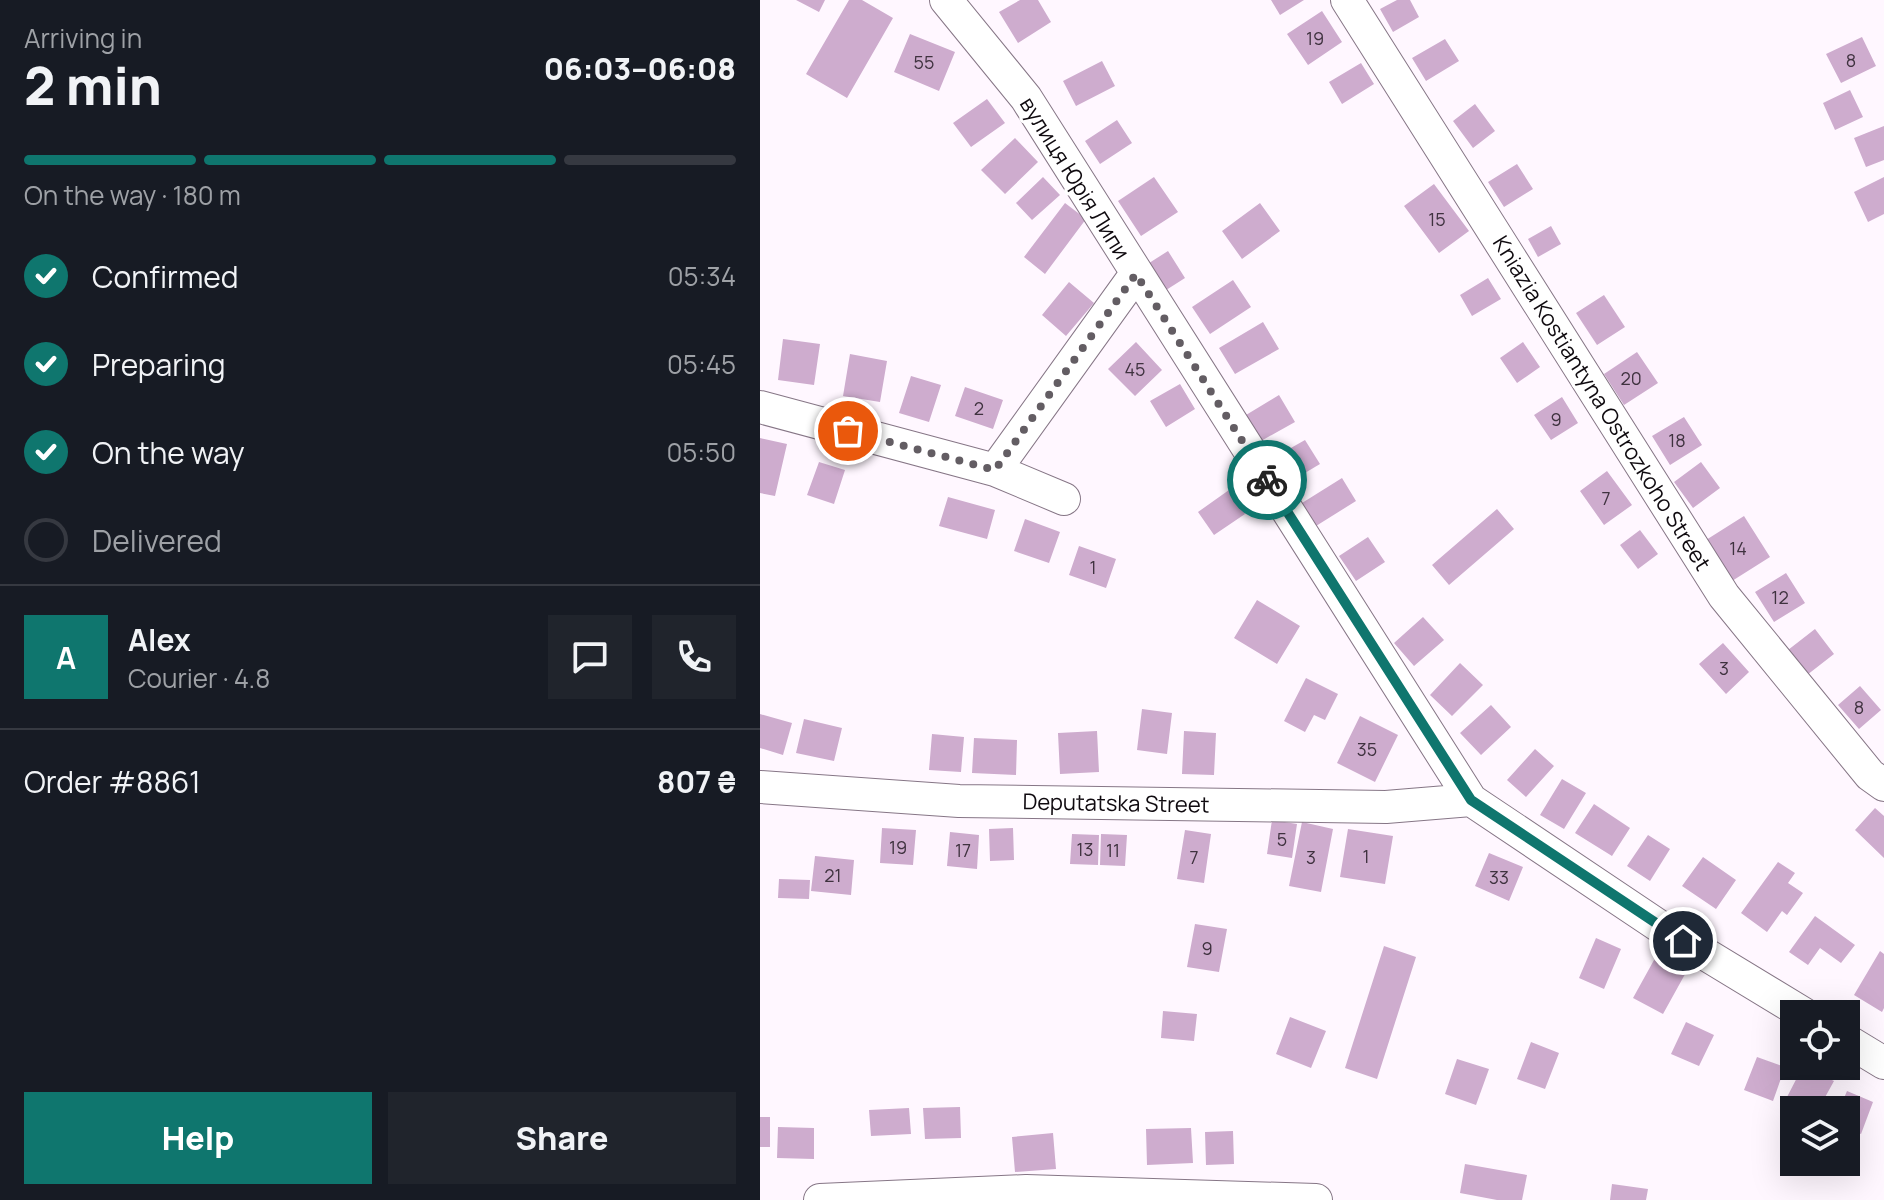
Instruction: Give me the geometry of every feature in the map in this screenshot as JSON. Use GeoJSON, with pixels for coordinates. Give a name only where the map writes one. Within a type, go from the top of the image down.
{"type":"FeatureCollection","features":[{"type":"Feature","properties":{"kind":"street","name":"вулиця Юрія Липи"},"geometry":{"type":"LineString","coordinates":[[946,0],[1026,98],[1471,800],[1659,926],[1781,1000]]}},
{"type":"Feature","properties":{"kind":"street","name":"Kniazia Kostiantyna Ostrozkoho Street"},"geometry":{"type":"LineString","coordinates":[[1347,0],[1724,596],[1870,775],[1884,785]]}},
{"type":"Feature","properties":{"kind":"street"},"geometry":{"type":"LineString","coordinates":[[995,470],[1136,274]]}},
{"type":"Feature","properties":{"kind":"street"},"geometry":{"type":"LineString","coordinates":[[760,407],[995,470],[1064,499]]}},
{"type":"Feature","properties":{"kind":"street","name":"Deputatska Street"},"geometry":{"type":"LineString","coordinates":[[760,787],[959,801],[1386,807],[1471,800]]}},
{"type":"Feature","properties":{"kind":"street"},"geometry":{"type":"LineString","coordinates":[[1860,1048],[1884,1063]]}},
{"type":"Feature","properties":{"kind":"street"},"geometry":{"type":"LineString","coordinates":[[820,1200],[1026,1191],[1316,1200]]}},
{"type":"Feature","properties":{"kind":"building"},"geometry":{"type":"Polygon","coordinates":[[[796,0],[825,0],[819,12],[796,0]]]}},
{"type":"Feature","properties":{"kind":"building"},"geometry":{"type":"Polygon","coordinates":[[[849,0],[862,0],[893,18],[847,98],[806,74],[849,0]]]}},
{"type":"Feature","properties":{"kind":"building"},"geometry":{"type":"Polygon","coordinates":[[[1020,0],[1038,0],[1051,22],[1018,43],[999,12],[1020,0]]]}},
{"type":"Feature","properties":{"kind":"building"},"geometry":{"type":"Polygon","coordinates":[[[1271,0],[1304,0],[1280,15],[1271,0]]]}},
{"type":"Feature","properties":{"kind":"building"},"geometry":{"type":"Polygon","coordinates":[[[1397,0],[1410,0],[1419,17],[1393,32],[1380,9],[1397,0]]]}},
{"type":"Feature","properties":{"kind":"building"},"geometry":{"type":"Polygon","coordinates":[[[1322,11],[1342,42],[1308,65],[1287,34],[1322,11]]]}},
{"type":"Feature","properties":{"kind":"building"},"geometry":{"type":"Polygon","coordinates":[[[910,34],[955,52],[939,91],[894,72],[910,34]]]}},
{"type":"Feature","properties":{"kind":"building"},"geometry":{"type":"Polygon","coordinates":[[[1862,37],[1876,66],[1841,83],[1826,54],[1862,37]]]}},
{"type":"Feature","properties":{"kind":"building"},"geometry":{"type":"Polygon","coordinates":[[[1445,39],[1459,61],[1426,81],[1412,58],[1445,39]]]}},
{"type":"Feature","properties":{"kind":"building"},"geometry":{"type":"Polygon","coordinates":[[[1102,61],[1115,86],[1076,106],[1063,81],[1102,61]]]}},
{"type":"Feature","properties":{"kind":"building"},"geometry":{"type":"Polygon","coordinates":[[[1361,63],[1374,84],[1342,104],[1329,82],[1361,63]]]}},
{"type":"Feature","properties":{"kind":"building"},"geometry":{"type":"Polygon","coordinates":[[[1850,90],[1863,117],[1835,130],[1823,103],[1850,90]]]}},
{"type":"Feature","properties":{"kind":"building"},"geometry":{"type":"Polygon","coordinates":[[[987,99],[1005,123],[971,147],[953,123],[987,99]]]}},
{"type":"Feature","properties":{"kind":"building"},"geometry":{"type":"Polygon","coordinates":[[[1475,104],[1495,131],[1473,148],[1453,121],[1475,104]]]}},
{"type":"Feature","properties":{"kind":"building"},"geometry":{"type":"Polygon","coordinates":[[[1117,120],[1132,143],[1100,164],[1085,141],[1117,120]]]}},
{"type":"Feature","properties":{"kind":"building"},"geometry":{"type":"Polygon","coordinates":[[[1884,126],[1884,160],[1866,167],[1854,138],[1884,126]]]}},
{"type":"Feature","properties":{"kind":"building"},"geometry":{"type":"Polygon","coordinates":[[[1015,138],[1038,162],[1005,194],[981,170],[1015,138]]]}},
{"type":"Feature","properties":{"kind":"building"},"geometry":{"type":"Polygon","coordinates":[[[1517,164],[1533,189],[1504,207],[1488,182],[1517,164]]]}},
{"type":"Feature","properties":{"kind":"building"},"geometry":{"type":"Polygon","coordinates":[[[1043,177],[1060,195],[1032,220],[1016,203],[1043,177]]]}},
{"type":"Feature","properties":{"kind":"building"},"geometry":{"type":"Polygon","coordinates":[[[1154,177],[1178,212],[1141,236],[1118,201],[1154,177]]]}},
{"type":"Feature","properties":{"kind":"building"},"geometry":{"type":"Polygon","coordinates":[[[1884,177],[1884,214],[1868,222],[1854,192],[1884,177]]]}},
{"type":"Feature","properties":{"kind":"building"},"geometry":{"type":"Polygon","coordinates":[[[1434,184],[1469,231],[1439,253],[1404,206],[1434,184]]]}},
{"type":"Feature","properties":{"kind":"building"},"geometry":{"type":"Polygon","coordinates":[[[1065,203],[1086,219],[1045,274],[1024,257],[1065,203]]]}},
{"type":"Feature","properties":{"kind":"building"},"geometry":{"type":"Polygon","coordinates":[[[1260,203],[1280,231],[1242,259],[1222,231],[1260,203]]]}},
{"type":"Feature","properties":{"kind":"building"},"geometry":{"type":"Polygon","coordinates":[[[1551,226],[1561,244],[1538,257],[1528,239],[1551,226]]]}},
{"type":"Feature","properties":{"kind":"building"},"geometry":{"type":"Polygon","coordinates":[[[1168,251],[1185,278],[1163,292],[1146,265],[1168,251]]]}},
{"type":"Feature","properties":{"kind":"building"},"geometry":{"type":"Polygon","coordinates":[[[1488,278],[1501,299],[1472,316],[1460,295],[1488,278]]]}},
{"type":"Feature","properties":{"kind":"building"},"geometry":{"type":"Polygon","coordinates":[[[1233,280],[1251,307],[1210,334],[1192,307],[1233,280]]]}},
{"type":"Feature","properties":{"kind":"building"},"geometry":{"type":"Polygon","coordinates":[[[1069,282],[1094,303],[1066,336],[1042,315],[1069,282]]]}},
{"type":"Feature","properties":{"kind":"building"},"geometry":{"type":"Polygon","coordinates":[[[1604,295],[1625,327],[1597,345],[1576,313],[1604,295]]]}},
{"type":"Feature","properties":{"kind":"building"},"geometry":{"type":"Polygon","coordinates":[[[1263,322],[1279,349],[1235,374],[1219,348],[1263,322]]]}},
{"type":"Feature","properties":{"kind":"building"},"geometry":{"type":"Polygon","coordinates":[[[783,339],[820,344],[814,385],[778,380],[783,339]]]}},
{"type":"Feature","properties":{"kind":"building"},"geometry":{"type":"Polygon","coordinates":[[[1136,342],[1162,370],[1135,396],[1108,369],[1136,342]]]}},
{"type":"Feature","properties":{"kind":"building"},"geometry":{"type":"Polygon","coordinates":[[[1523,342],[1540,367],[1517,383],[1500,358],[1523,342]]]}},
{"type":"Feature","properties":{"kind":"building"},"geometry":{"type":"Polygon","coordinates":[[[1637,352],[1658,383],[1624,405],[1604,374],[1637,352]]]}},
{"type":"Feature","properties":{"kind":"building"},"geometry":{"type":"Polygon","coordinates":[[[850,354],[887,361],[880,402],[843,396],[850,354]]]}},
{"type":"Feature","properties":{"kind":"building"},"geometry":{"type":"Polygon","coordinates":[[[911,376],[941,385],[929,422],[899,413],[911,376]]]}},
{"type":"Feature","properties":{"kind":"building"},"geometry":{"type":"Polygon","coordinates":[[[1180,384],[1195,409],[1166,427],[1150,401],[1180,384]]]}},
{"type":"Feature","properties":{"kind":"building"},"geometry":{"type":"Polygon","coordinates":[[[965,387],[1003,400],[993,429],[955,416],[965,387]]]}},
{"type":"Feature","properties":{"kind":"building"},"geometry":{"type":"Polygon","coordinates":[[[1279,395],[1295,422],[1261,441],[1246,415],[1279,395]]]}},
{"type":"Feature","properties":{"kind":"building"},"geometry":{"type":"Polygon","coordinates":[[[1562,397],[1578,423],[1551,440],[1534,415],[1562,397]]]}},
{"type":"Feature","properties":{"kind":"building"},"geometry":{"type":"Polygon","coordinates":[[[1684,417],[1702,445],[1670,465],[1652,436],[1684,417]]]}},
{"type":"Feature","properties":{"kind":"building"},"geometry":{"type":"Polygon","coordinates":[[[760,438],[787,444],[775,496],[760,493],[760,438]]]}},
{"type":"Feature","properties":{"kind":"building"},"geometry":{"type":"Polygon","coordinates":[[[1305,440],[1320,464],[1283,486],[1268,461],[1305,440]]]}},
{"type":"Feature","properties":{"kind":"building"},"geometry":{"type":"Polygon","coordinates":[[[819,462],[845,470],[834,504],[807,495],[819,462]]]}},
{"type":"Feature","properties":{"kind":"building"},"geometry":{"type":"Polygon","coordinates":[[[1701,462],[1720,488],[1693,508],[1674,482],[1701,462]]]}},
{"type":"Feature","properties":{"kind":"building"},"geometry":{"type":"Polygon","coordinates":[[[1607,471],[1632,505],[1604,525],[1580,491],[1607,471]]]}},
{"type":"Feature","properties":{"kind":"building"},"geometry":{"type":"Polygon","coordinates":[[[1342,478],[1356,501],[1316,526],[1302,503],[1342,478]]]}},
{"type":"Feature","properties":{"kind":"building"},"geometry":{"type":"Polygon","coordinates":[[[1229,490],[1245,514],[1214,535],[1198,512],[1229,490]]]}},
{"type":"Feature","properties":{"kind":"building"},"geometry":{"type":"Polygon","coordinates":[[[948,497],[995,510],[987,539],[939,526],[948,497]]]}},
{"type":"Feature","properties":{"kind":"building"},"geometry":{"type":"Polygon","coordinates":[[[1497,509],[1514,529],[1449,585],[1432,565],[1497,509]]]}},
{"type":"Feature","properties":{"kind":"building"},"geometry":{"type":"Polygon","coordinates":[[[1744,516],[1770,557],[1732,581],[1706,540],[1744,516]]]}},
{"type":"Feature","properties":{"kind":"building"},"geometry":{"type":"Polygon","coordinates":[[[1025,519],[1060,532],[1049,563],[1014,551],[1025,519]]]}},
{"type":"Feature","properties":{"kind":"building"},"geometry":{"type":"Polygon","coordinates":[[[1640,530],[1658,554],[1638,569],[1620,545],[1640,530]]]}},
{"type":"Feature","properties":{"kind":"building"},"geometry":{"type":"Polygon","coordinates":[[[1368,537],[1385,562],[1356,581],[1339,556],[1368,537]]]}},
{"type":"Feature","properties":{"kind":"building"},"geometry":{"type":"Polygon","coordinates":[[[1079,546],[1116,559],[1106,588],[1069,575],[1079,546]]]}},
{"type":"Feature","properties":{"kind":"building"},"geometry":{"type":"Polygon","coordinates":[[[1786,573],[1805,603],[1774,622],[1755,592],[1786,573]]]}},
{"type":"Feature","properties":{"kind":"building"},"geometry":{"type":"Polygon","coordinates":[[[1257,600],[1300,626],[1277,664],[1234,638],[1257,600]]]}},
{"type":"Feature","properties":{"kind":"building"},"geometry":{"type":"Polygon","coordinates":[[[1423,617],[1444,640],[1414,666],[1394,643],[1423,617]]]}},
{"type":"Feature","properties":{"kind":"building"},"geometry":{"type":"Polygon","coordinates":[[[1815,629],[1834,654],[1807,675],[1788,650],[1815,629]]]}},
{"type":"Feature","properties":{"kind":"building"},"geometry":{"type":"Polygon","coordinates":[[[1723,643],[1749,672],[1726,694],[1699,664],[1723,643]]]}},
{"type":"Feature","properties":{"kind":"building"},"geometry":{"type":"Polygon","coordinates":[[[1460,663],[1483,685],[1452,716],[1430,695],[1460,663]]]}},
{"type":"Feature","properties":{"kind":"building"},"geometry":{"type":"Polygon","coordinates":[[[1306,678],[1338,694],[1325,720],[1314,715],[1305,732],[1284,721],[1306,678]]]}},
{"type":"Feature","properties":{"kind":"building"},"geometry":{"type":"Polygon","coordinates":[[[1860,686],[1881,710],[1859,729],[1838,705],[1860,686]]]}},
{"type":"Feature","properties":{"kind":"building"},"geometry":{"type":"Polygon","coordinates":[[[1491,705],[1511,727],[1481,755],[1460,733],[1491,705]]]}},
{"type":"Feature","properties":{"kind":"building"},"geometry":{"type":"Polygon","coordinates":[[[1142,709],[1172,713],[1167,754],[1137,750],[1142,709]]]}},
{"type":"Feature","properties":{"kind":"building"},"geometry":{"type":"Polygon","coordinates":[[[760,714],[792,723],[783,755],[760,748],[760,714]]]}},
{"type":"Feature","properties":{"kind":"building"},"geometry":{"type":"Polygon","coordinates":[[[1360,716],[1398,735],[1375,782],[1337,763],[1360,716]]]}},
{"type":"Feature","properties":{"kind":"building"},"geometry":{"type":"Polygon","coordinates":[[[804,719],[842,728],[834,761],[796,753],[804,719]]]}},
{"type":"Feature","properties":{"kind":"building"},"geometry":{"type":"Polygon","coordinates":[[[1097,731],[1099,772],[1060,774],[1058,733],[1097,731]]]}},
{"type":"Feature","properties":{"kind":"building"},"geometry":{"type":"Polygon","coordinates":[[[1184,731],[1216,733],[1214,775],[1182,774],[1184,731]]]}},
{"type":"Feature","properties":{"kind":"building"},"geometry":{"type":"Polygon","coordinates":[[[932,734],[964,737],[961,772],[929,770],[932,734]]]}},
{"type":"Feature","properties":{"kind":"building"},"geometry":{"type":"Polygon","coordinates":[[[974,738],[1017,740],[1016,775],[972,773],[974,738]]]}},
{"type":"Feature","properties":{"kind":"building"},"geometry":{"type":"Polygon","coordinates":[[[1535,749],[1554,766],[1526,797],[1507,780],[1535,749]]]}},
{"type":"Feature","properties":{"kind":"building"},"geometry":{"type":"Polygon","coordinates":[[[1562,779],[1586,793],[1564,829],[1540,815],[1562,779]]]}},
{"type":"Feature","properties":{"kind":"building"},"geometry":{"type":"Polygon","coordinates":[[[1594,804],[1630,828],[1612,856],[1575,833],[1594,804]]]}},
{"type":"Feature","properties":{"kind":"building"},"geometry":{"type":"Polygon","coordinates":[[[1875,808],[1884,816],[1884,858],[1855,830],[1875,808]]]}},
{"type":"Feature","properties":{"kind":"building"},"geometry":{"type":"Polygon","coordinates":[[[1272,820],[1297,824],[1292,858],[1267,854],[1272,820]]]}},
{"type":"Feature","properties":{"kind":"building"},"geometry":{"type":"Polygon","coordinates":[[[1302,822],[1333,829],[1321,892],[1289,886],[1302,822]]]}},
{"type":"Feature","properties":{"kind":"building"},"geometry":{"type":"Polygon","coordinates":[[[882,828],[916,830],[913,865],[880,863],[882,828]]]}},
{"type":"Feature","properties":{"kind":"building"},"geometry":{"type":"Polygon","coordinates":[[[1013,828],[1014,860],[990,861],[989,829],[1013,828]]]}},
{"type":"Feature","properties":{"kind":"building"},"geometry":{"type":"Polygon","coordinates":[[[1348,829],[1393,836],[1385,884],[1340,877],[1348,829]]]}},
{"type":"Feature","properties":{"kind":"building"},"geometry":{"type":"Polygon","coordinates":[[[1185,830],[1211,834],[1204,883],[1177,879],[1185,830]]]}},
{"type":"Feature","properties":{"kind":"building"},"geometry":{"type":"Polygon","coordinates":[[[950,832],[979,835],[977,869],[947,866],[950,832]]]}},
{"type":"Feature","properties":{"kind":"building"},"geometry":{"type":"Polygon","coordinates":[[[1072,834],[1099,835],[1098,865],[1070,864],[1072,834]]]}},
{"type":"Feature","properties":{"kind":"building"},"geometry":{"type":"Polygon","coordinates":[[[1101,834],[1127,835],[1125,866],[1100,865],[1101,834]]]}},
{"type":"Feature","properties":{"kind":"building"},"geometry":{"type":"Polygon","coordinates":[[[1648,835],[1670,849],[1650,881],[1627,866],[1648,835]]]}},
{"type":"Feature","properties":{"kind":"building"},"geometry":{"type":"Polygon","coordinates":[[[1489,853],[1523,867],[1509,901],[1475,886],[1489,853]]]}},
{"type":"Feature","properties":{"kind":"building"},"geometry":{"type":"Polygon","coordinates":[[[815,856],[854,860],[851,895],[811,891],[815,856]]]}},
{"type":"Feature","properties":{"kind":"building"},"geometry":{"type":"Polygon","coordinates":[[[1703,857],[1736,880],[1716,909],[1682,886],[1703,857]]]}},
{"type":"Feature","properties":{"kind":"building"},"geometry":{"type":"Polygon","coordinates":[[[1778,862],[1795,873],[1788,883],[1803,893],[1787,915],[1782,911],[1767,932],[1741,913],[1778,862]]]}},
{"type":"Feature","properties":{"kind":"building"},"geometry":{"type":"Polygon","coordinates":[[[779,879],[810,880],[809,899],[778,898],[779,879]]]}},
{"type":"Feature","properties":{"kind":"building"},"geometry":{"type":"Polygon","coordinates":[[[1815,916],[1855,945],[1841,963],[1820,948],[1808,965],[1789,952],[1815,916]]]}},
{"type":"Feature","properties":{"kind":"building"},"geometry":{"type":"Polygon","coordinates":[[[1195,924],[1227,929],[1219,972],[1187,967],[1195,924]]]}},
{"type":"Feature","properties":{"kind":"building"},"geometry":{"type":"Polygon","coordinates":[[[1596,938],[1621,949],[1604,989],[1579,978],[1596,938]]]}},
{"type":"Feature","properties":{"kind":"building"},"geometry":{"type":"Polygon","coordinates":[[[1384,946],[1416,957],[1377,1079],[1345,1068],[1384,946]]]}},
{"type":"Feature","properties":{"kind":"building"},"geometry":{"type":"Polygon","coordinates":[[[1659,951],[1689,967],[1663,1014],[1633,998],[1659,951]]]}},
{"type":"Feature","properties":{"kind":"building"},"geometry":{"type":"Polygon","coordinates":[[[1880,951],[1884,954],[1882,1012],[1854,995],[1880,951]]]}},
{"type":"Feature","properties":{"kind":"building"},"geometry":{"type":"Polygon","coordinates":[[[1163,1011],[1197,1014],[1194,1041],[1161,1038],[1163,1011]]]}},
{"type":"Feature","properties":{"kind":"building"},"geometry":{"type":"Polygon","coordinates":[[[1290,1017],[1326,1031],[1311,1068],[1276,1054],[1290,1017]]]}},
{"type":"Feature","properties":{"kind":"building"},"geometry":{"type":"Polygon","coordinates":[[[1686,1022],[1714,1035],[1699,1066],[1671,1054],[1686,1022]]]}},
{"type":"Feature","properties":{"kind":"building"},"geometry":{"type":"Polygon","coordinates":[[[1531,1042],[1559,1053],[1545,1089],[1517,1079],[1531,1042]]]}},
{"type":"Feature","properties":{"kind":"building"},"geometry":{"type":"Polygon","coordinates":[[[1757,1057],[1780,1065],[1780,1080],[1773,1101],[1744,1090],[1757,1057]]]}},
{"type":"Feature","properties":{"kind":"building"},"geometry":{"type":"Polygon","coordinates":[[[1457,1059],[1489,1069],[1476,1105],[1445,1094],[1457,1059]]]}},
{"type":"Feature","properties":{"kind":"building"},"geometry":{"type":"Polygon","coordinates":[[[1796,1080],[1834,1081],[1826,1096],[1788,1096],[1796,1080]]]}},
{"type":"Feature","properties":{"kind":"building"},"geometry":{"type":"Polygon","coordinates":[[[1860,1096],[1873,1102],[1860,1134],[1860,1096]]]}},
{"type":"Feature","properties":{"kind":"building"},"geometry":{"type":"Polygon","coordinates":[[[960,1107],[961,1138],[925,1139],[923,1108],[960,1107]]]}},
{"type":"Feature","properties":{"kind":"building"},"geometry":{"type":"Polygon","coordinates":[[[909,1108],[911,1134],[871,1136],[869,1110],[909,1108]]]}},
{"type":"Feature","properties":{"kind":"building"},"geometry":{"type":"Polygon","coordinates":[[[760,1117],[770,1117],[770,1147],[760,1147],[760,1117]]]}},
{"type":"Feature","properties":{"kind":"building"},"geometry":{"type":"Polygon","coordinates":[[[778,1127],[814,1128],[814,1159],[777,1158],[778,1127]]]}},
{"type":"Feature","properties":{"kind":"building"},"geometry":{"type":"Polygon","coordinates":[[[1191,1128],[1193,1163],[1147,1165],[1146,1129],[1191,1128]]]}},
{"type":"Feature","properties":{"kind":"building"},"geometry":{"type":"Polygon","coordinates":[[[1233,1131],[1234,1164],[1206,1165],[1205,1132],[1233,1131]]]}},
{"type":"Feature","properties":{"kind":"building"},"geometry":{"type":"Polygon","coordinates":[[[1053,1133],[1056,1169],[1015,1172],[1012,1137],[1053,1133]]]}},
{"type":"Feature","properties":{"kind":"building"},"geometry":{"type":"Polygon","coordinates":[[[1465,1164],[1527,1175],[1522,1200],[1497,1200],[1460,1193],[1465,1164]]]}},
{"type":"Feature","properties":{"kind":"building"},"geometry":{"type":"Polygon","coordinates":[[[1612,1184],[1648,1189],[1646,1200],[1610,1200],[1612,1184]]]}},
{"type":"Feature","properties":{"kind":"way so far"},"geometry":{"type":"LineString","coordinates":[[848,431],[995,470],[1136,274],[1267,480]]}},
{"type":"Feature","properties":{"kind":"route"},"geometry":{"type":"LineString","coordinates":[[1267,480],[1471,800],[1683,941]]}}]}
